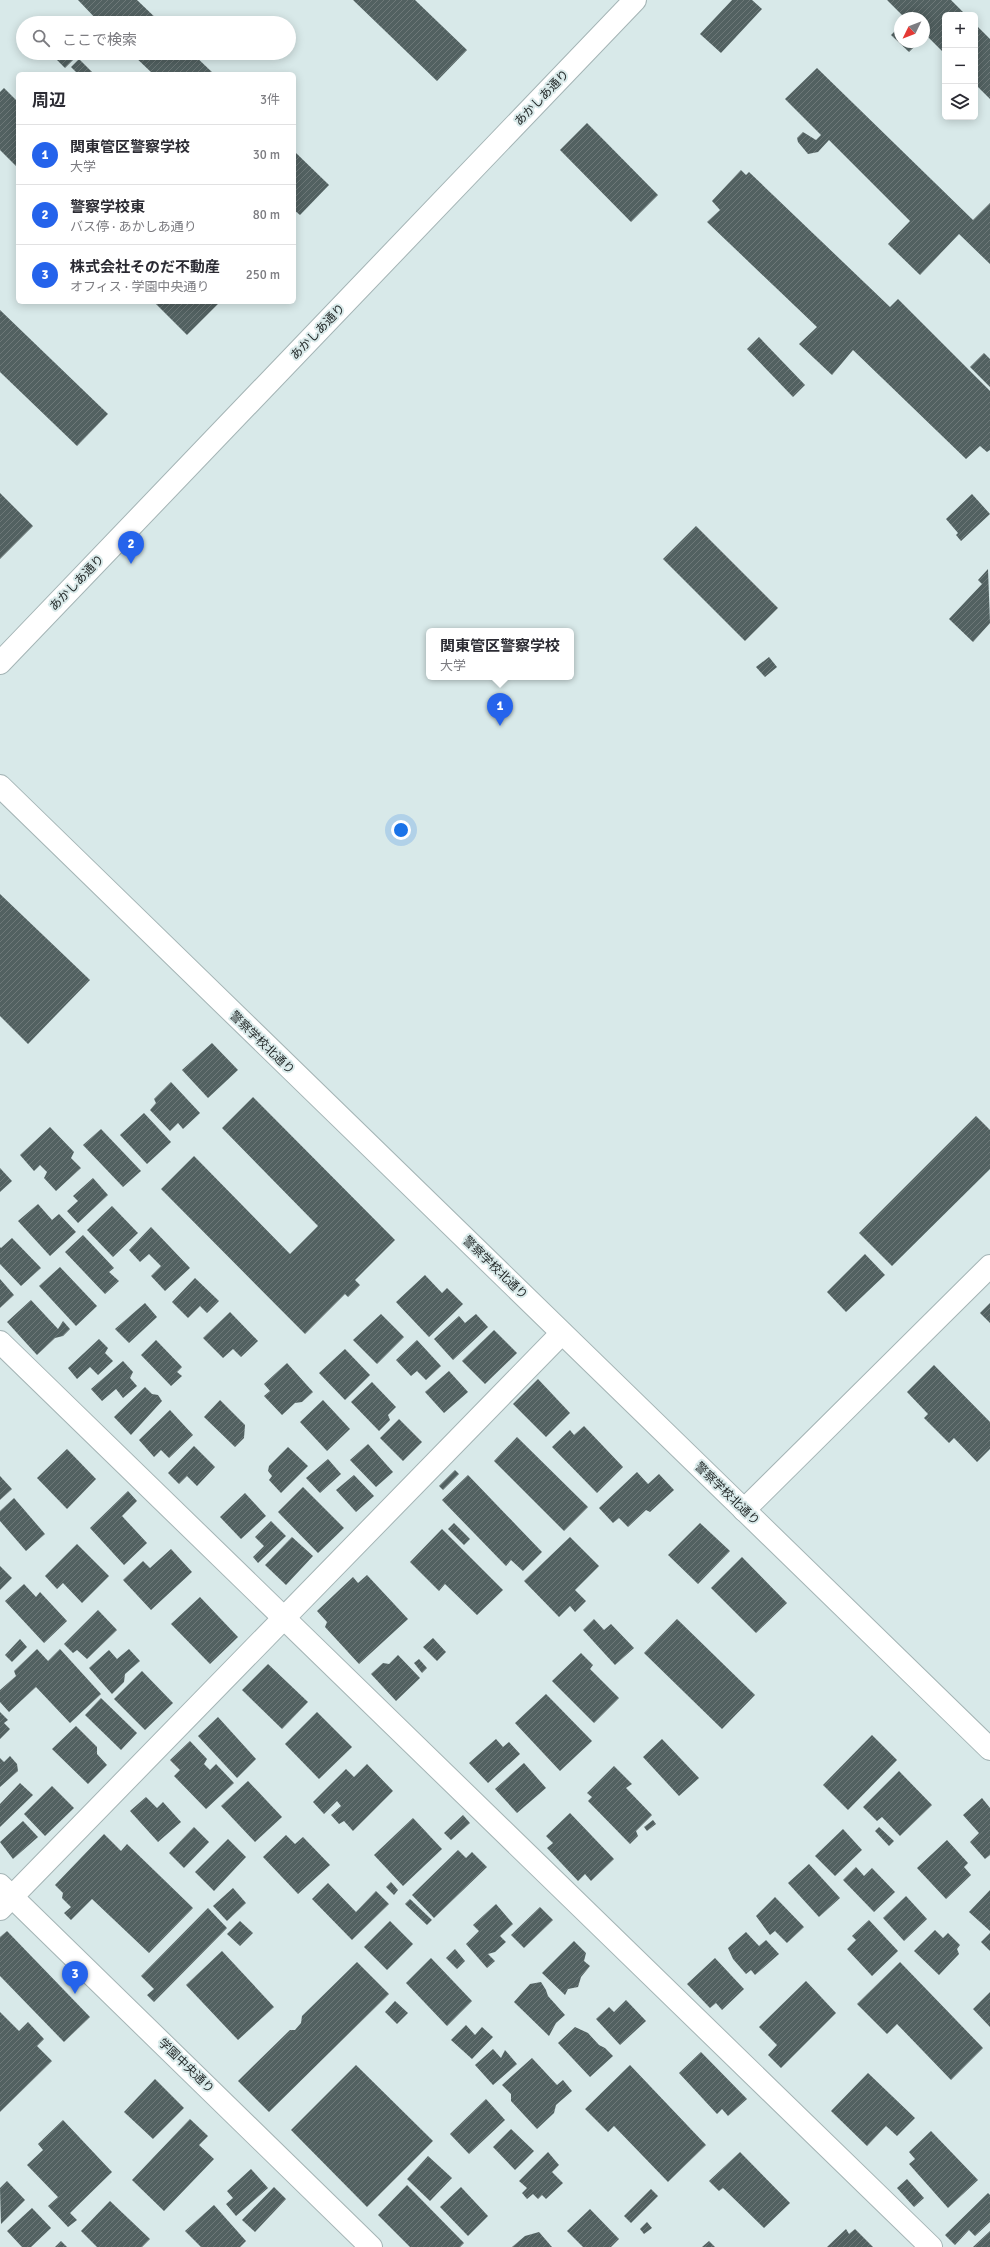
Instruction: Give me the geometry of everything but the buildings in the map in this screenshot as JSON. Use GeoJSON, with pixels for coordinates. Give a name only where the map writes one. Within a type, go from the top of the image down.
{"type":"FeatureCollection","features":[{"type":"Feature","properties":{"kind":"street","name":"あかしあ通り"},"geometry":{"type":"LineString","coordinates":[[0,663],[635,0]]}},
{"type":"Feature","properties":{"kind":"street","name":"警察学校北通り"},"geometry":{"type":"LineString","coordinates":[[0,786],[990,1749]]}},
{"type":"Feature","properties":{"kind":"street"},"geometry":{"type":"LineString","coordinates":[[744,1510],[990,1266]]}},
{"type":"Feature","properties":{"kind":"street"},"geometry":{"type":"LineString","coordinates":[[4,1897],[284,1618],[562,1333]]}},
{"type":"Feature","properties":{"kind":"street"},"geometry":{"type":"LineString","coordinates":[[0,1342],[931,2247]]}},
{"type":"Feature","properties":{"kind":"street","name":"学園中央通り"},"geometry":{"type":"LineString","coordinates":[[4,1897],[371,2247]]}},
{"type":"Feature","properties":{"kind":"place","name":"警察学校東"},"geometry":{"type":"Point","coordinates":[131,564]}},
{"type":"Feature","properties":{"kind":"place","name":"関東管区警察学校"},"geometry":{"type":"Point","coordinates":[500,726]}},
{"type":"Feature","properties":{"kind":"place","name":"株式会社そのだ不動産"},"geometry":{"type":"Point","coordinates":[75,1994]}}]}
